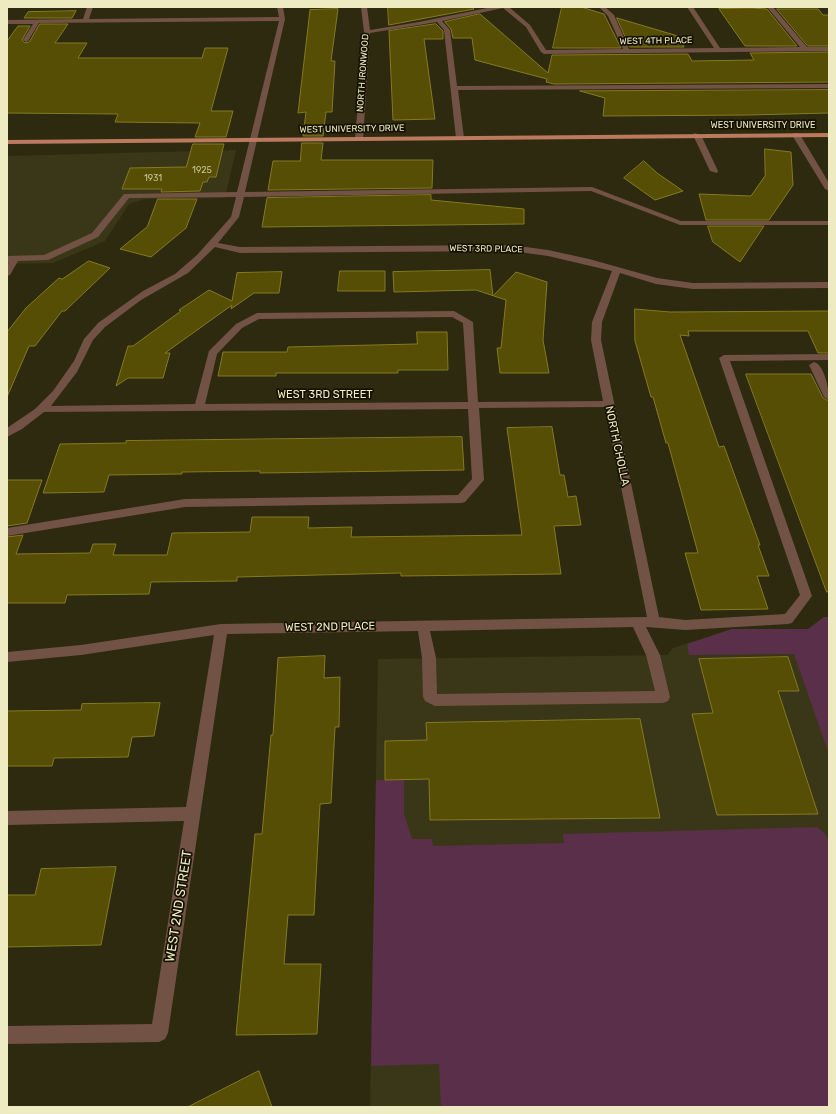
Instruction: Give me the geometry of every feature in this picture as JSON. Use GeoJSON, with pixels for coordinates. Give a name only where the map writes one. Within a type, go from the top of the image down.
{"type":"FeatureCollection","features":[{"type":"Feature","properties":{"kind":"main road","name":"WEST UNIVERSITY DRIVE"},"geometry":{"type":"LineString","coordinates":[[7,142],[829,134]]}},
{"type":"Feature","properties":{"kind":"street"},"geometry":{"type":"LineString","coordinates":[[85,21],[90,7]]}},
{"type":"Feature","properties":{"kind":"street"},"geometry":{"type":"LineString","coordinates":[[7,434],[23,425],[43,409],[56,395],[79,360],[89,339],[104,324],[155,288],[179,276],[212,244],[235,216],[282,19],[280,7]]}},
{"type":"Feature","properties":{"kind":"street","name":"NORTH IRONWOOD"},"geometry":{"type":"LineString","coordinates":[[359,139],[367,32],[364,7]]}},
{"type":"Feature","properties":{"kind":"street"},"geometry":{"type":"LineString","coordinates":[[367,32],[439,21],[501,7]]}},
{"type":"Feature","properties":{"kind":"street","name":"WEST 4TH PLACE"},"geometry":{"type":"LineString","coordinates":[[505,7],[527,23],[536,33],[544,52],[829,49]]}},
{"type":"Feature","properties":{"kind":"street"},"geometry":{"type":"LineString","coordinates":[[602,7],[611,15],[627,51]]}},
{"type":"Feature","properties":{"kind":"street"},"geometry":{"type":"LineString","coordinates":[[690,7],[718,50]]}},
{"type":"Feature","properties":{"kind":"street"},"geometry":{"type":"LineString","coordinates":[[770,7],[805,49]]}},
{"type":"Feature","properties":{"kind":"street"},"geometry":{"type":"LineString","coordinates":[[7,22],[282,19]]}},
{"type":"Feature","properties":{"kind":"street"},"geometry":{"type":"LineString","coordinates":[[26,40],[38,21]]}},
{"type":"Feature","properties":{"kind":"street"},"geometry":{"type":"LineString","coordinates":[[439,21],[448,30],[460,138]]}},
{"type":"Feature","properties":{"kind":"street"},"geometry":{"type":"LineString","coordinates":[[455,88],[829,86]]}},
{"type":"Feature","properties":{"kind":"street","name":"WEST UNIVERSITY DRIVE"},"geometry":{"type":"LineString","coordinates":[[697,135],[714,171]]}},
{"type":"Feature","properties":{"kind":"street"},"geometry":{"type":"LineString","coordinates":[[796,135],[829,189]]}},
{"type":"Feature","properties":{"kind":"street"},"geometry":{"type":"LineString","coordinates":[[7,273],[11,259],[45,258],[95,235],[128,196],[241,193],[592,189],[680,223],[829,224]]}},
{"type":"Feature","properties":{"kind":"street","name":"WEST 3RD PLACE"},"geometry":{"type":"LineString","coordinates":[[212,244],[240,250],[511,248],[570,258],[656,281],[693,286],[829,285]]}},
{"type":"Feature","properties":{"kind":"street","name":"NORTH CHOLLA"},"geometry":{"type":"LineString","coordinates":[[616,271],[597,322],[596,334],[608,404],[654,622]]}},
{"type":"Feature","properties":{"kind":"street"},"geometry":{"type":"LineString","coordinates":[[7,532],[185,503],[461,499],[478,480],[468,322],[454,314],[257,316],[239,326],[212,353],[199,408]]}},
{"type":"Feature","properties":{"kind":"street","name":"WEST 2ND PLACE"},"geometry":{"type":"LineString","coordinates":[[7,657],[81,650],[222,629],[654,622],[685,625],[788,620],[806,596],[724,358],[829,357]]}},
{"type":"Feature","properties":{"kind":"street"},"geometry":{"type":"LineString","coordinates":[[814,365],[829,397]]}},
{"type":"Feature","properties":{"kind":"street","name":"WEST 3RD STREET"},"geometry":{"type":"LineString","coordinates":[[43,409],[608,404]]}},
{"type":"Feature","properties":{"kind":"street"},"geometry":{"type":"LineString","coordinates":[[424,626],[429,658],[430,697],[435,700],[663,697],[653,655],[637,623]]}},
{"type":"Feature","properties":{"kind":"street","name":"WEST 2ND STREET"},"geometry":{"type":"LineString","coordinates":[[7,1035],[159,1033],[222,629]]}},
{"type":"Feature","properties":{"kind":"street"},"geometry":{"type":"LineString","coordinates":[[7,818],[193,814]]}},
{"type":"Feature","properties":{"kind":"shaded area"},"geometry":{"type":"Polygon","coordinates":[[[236,150],[225,198],[144,199],[129,204],[105,241],[53,263],[7,264],[7,156],[236,150]]]}},
{"type":"Feature","properties":{"kind":"shaded area"},"geometry":{"type":"Polygon","coordinates":[[[824,617],[829,617],[829,1107],[370,1107],[378,659],[667,655],[673,648],[732,629],[808,629],[824,617]]]}},
{"type":"Feature","properties":{"kind":"shaded area"},"geometry":{"type":"Polygon","coordinates":[[[824,617],[829,617],[829,754],[794,654],[689,655],[687,644],[732,629],[808,629],[824,617]]]}},
{"type":"Feature","properties":{"kind":"shaded area"},"geometry":{"type":"Polygon","coordinates":[[[376,780],[404,780],[404,814],[412,839],[432,839],[433,846],[564,843],[563,834],[817,827],[826,835],[829,844],[829,1107],[441,1107],[439,1064],[371,1066],[376,780]]]}},
{"type":"Feature","properties":{"kind":"building"},"geometry":{"type":"Polygon","coordinates":[[[388,7],[472,7],[474,9],[389,25],[388,7]]]}},
{"type":"Feature","properties":{"kind":"building"},"geometry":{"type":"Polygon","coordinates":[[[562,7],[581,7],[604,14],[621,48],[553,48],[562,7]]]}},
{"type":"Feature","properties":{"kind":"building"},"geometry":{"type":"Polygon","coordinates":[[[338,9],[331,61],[335,61],[332,112],[326,112],[323,136],[303,136],[306,112],[298,113],[310,10],[338,9]]]}},
{"type":"Feature","properties":{"kind":"building"},"geometry":{"type":"Polygon","coordinates":[[[719,9],[767,9],[797,46],[745,46],[719,9]]]}},
{"type":"Feature","properties":{"kind":"building"},"geometry":{"type":"Polygon","coordinates":[[[777,9],[818,9],[823,15],[829,15],[829,46],[808,46],[777,9]]]}},
{"type":"Feature","properties":{"kind":"building"},"geometry":{"type":"Polygon","coordinates":[[[76,11],[72,18],[24,18],[28,12],[76,11]]]}},
{"type":"Feature","properties":{"kind":"building"},"geometry":{"type":"Polygon","coordinates":[[[480,14],[548,73],[552,55],[688,54],[692,61],[754,60],[750,53],[829,52],[829,82],[554,84],[546,82],[547,79],[475,60],[472,38],[453,38],[451,29],[445,22],[480,14]]]}},
{"type":"Feature","properties":{"kind":"building"},"geometry":{"type":"Polygon","coordinates":[[[617,18],[678,36],[684,47],[630,47],[617,18]]]}},
{"type":"Feature","properties":{"kind":"building"},"geometry":{"type":"Polygon","coordinates":[[[40,24],[68,24],[55,43],[87,43],[78,58],[202,58],[205,48],[228,48],[211,111],[233,111],[226,137],[195,137],[200,123],[115,122],[118,114],[7,113],[7,41],[18,26],[30,26],[22,40],[25,43],[29,42],[40,24]]]}},
{"type":"Feature","properties":{"kind":"building"},"geometry":{"type":"Polygon","coordinates":[[[436,24],[443,31],[443,39],[424,39],[435,119],[393,120],[389,31],[436,24]]]}},
{"type":"Feature","properties":{"kind":"building"},"geometry":{"type":"Polygon","coordinates":[[[829,90],[829,113],[603,116],[605,98],[580,91],[829,90]]]}},
{"type":"Feature","properties":{"kind":"building"},"geometry":{"type":"Polygon","coordinates":[[[302,143],[323,143],[321,160],[433,160],[432,188],[268,190],[273,161],[300,161],[302,143]]]}},
{"type":"Feature","properties":{"kind":"building"},"geometry":{"type":"Polygon","coordinates":[[[193,144],[224,144],[216,177],[209,177],[207,182],[203,182],[200,191],[161,192],[162,189],[122,189],[130,168],[186,167],[193,144]]]}},
{"type":"Feature","properties":{"kind":"building"},"geometry":{"type":"Polygon","coordinates":[[[765,149],[791,152],[793,185],[769,220],[706,220],[699,194],[751,196],[765,176],[765,149]]]}},
{"type":"Feature","properties":{"kind":"building"},"geometry":{"type":"Polygon","coordinates":[[[644,161],[657,173],[683,191],[655,200],[624,178],[644,161]]]}},
{"type":"Feature","properties":{"kind":"building"},"geometry":{"type":"Polygon","coordinates":[[[431,195],[431,200],[524,209],[524,224],[262,227],[267,198],[431,195]]]}},
{"type":"Feature","properties":{"kind":"building"},"geometry":{"type":"Polygon","coordinates":[[[158,199],[197,199],[186,228],[151,257],[120,249],[147,227],[158,199]]]}},
{"type":"Feature","properties":{"kind":"building"},"geometry":{"type":"Polygon","coordinates":[[[708,226],[764,226],[740,262],[713,242],[708,226]]]}},
{"type":"Feature","properties":{"kind":"building"},"geometry":{"type":"Polygon","coordinates":[[[89,261],[110,268],[65,311],[62,311],[35,346],[29,346],[7,397],[7,332],[26,308],[59,278],[62,279],[89,261]]]}},
{"type":"Feature","properties":{"kind":"building"},"geometry":{"type":"Polygon","coordinates":[[[490,270],[493,296],[476,290],[394,292],[393,272],[490,270]]]}},
{"type":"Feature","properties":{"kind":"building"},"geometry":{"type":"Polygon","coordinates":[[[340,271],[385,271],[385,291],[338,291],[340,271]]]}},
{"type":"Feature","properties":{"kind":"building"},"geometry":{"type":"Polygon","coordinates":[[[282,272],[279,293],[254,293],[231,309],[232,305],[165,353],[170,353],[163,378],[128,378],[116,386],[128,346],[133,346],[181,311],[179,310],[209,290],[232,301],[237,273],[282,272]]]}},
{"type":"Feature","properties":{"kind":"building"},"geometry":{"type":"Polygon","coordinates":[[[516,272],[547,282],[543,340],[549,373],[500,373],[497,348],[501,348],[506,300],[493,296],[516,272]]]}},
{"type":"Feature","properties":{"kind":"building"},"geometry":{"type":"Polygon","coordinates":[[[635,309],[670,312],[829,311],[829,353],[818,353],[808,331],[688,331],[689,336],[680,335],[719,447],[724,446],[760,545],[758,545],[769,576],[757,576],[768,609],[701,610],[685,553],[698,553],[668,443],[666,443],[653,397],[651,397],[635,341],[635,309]]]}},
{"type":"Feature","properties":{"kind":"building"},"geometry":{"type":"Polygon","coordinates":[[[417,332],[447,332],[448,370],[398,370],[398,373],[276,373],[276,376],[218,376],[223,352],[287,352],[288,347],[417,344],[417,332]]]}},
{"type":"Feature","properties":{"kind":"building"},"geometry":{"type":"Polygon","coordinates":[[[746,374],[811,374],[823,398],[829,401],[829,591],[827,592],[746,374]]]}},
{"type":"Feature","properties":{"kind":"building"},"geometry":{"type":"Polygon","coordinates":[[[552,427],[560,475],[564,475],[568,497],[576,496],[581,525],[554,526],[561,574],[401,576],[401,573],[237,577],[237,581],[151,582],[149,594],[67,595],[65,603],[7,603],[7,537],[23,535],[16,554],[90,553],[93,544],[116,544],[113,555],[167,555],[172,533],[250,532],[252,517],[309,517],[308,528],[352,527],[351,537],[522,535],[507,428],[552,427]]]}},
{"type":"Feature","properties":{"kind":"building"},"geometry":{"type":"Polygon","coordinates":[[[462,437],[464,470],[260,473],[260,471],[182,472],[182,474],[109,475],[104,492],[43,493],[60,444],[126,443],[126,441],[462,437]]]}},
{"type":"Feature","properties":{"kind":"building"},"geometry":{"type":"Polygon","coordinates":[[[7,480],[42,480],[27,523],[7,526],[7,480]]]}},
{"type":"Feature","properties":{"kind":"building"},"geometry":{"type":"Polygon","coordinates":[[[325,656],[324,678],[340,677],[339,727],[335,727],[331,803],[320,804],[314,915],[288,915],[284,964],[321,964],[317,1034],[236,1035],[255,834],[262,834],[271,735],[273,735],[278,658],[325,656]]]}},
{"type":"Feature","properties":{"kind":"building"},"geometry":{"type":"Polygon","coordinates":[[[788,657],[799,691],[778,691],[818,814],[717,815],[692,714],[713,713],[699,659],[788,657]]]}},
{"type":"Feature","properties":{"kind":"building"},"geometry":{"type":"Polygon","coordinates":[[[160,703],[154,736],[132,737],[128,757],[54,758],[52,766],[7,766],[7,711],[81,710],[82,704],[160,703]]]}},
{"type":"Feature","properties":{"kind":"building"},"geometry":{"type":"Polygon","coordinates":[[[640,719],[660,818],[430,820],[429,779],[385,780],[385,741],[427,740],[426,723],[640,719]]]}},
{"type":"Feature","properties":{"kind":"building"},"geometry":{"type":"Polygon","coordinates":[[[116,867],[101,945],[7,947],[7,895],[35,895],[41,869],[116,867]]]}},
{"type":"Feature","properties":{"kind":"building"},"geometry":{"type":"Polygon","coordinates":[[[259,1071],[272,1107],[188,1107],[259,1071]]]}}]}
